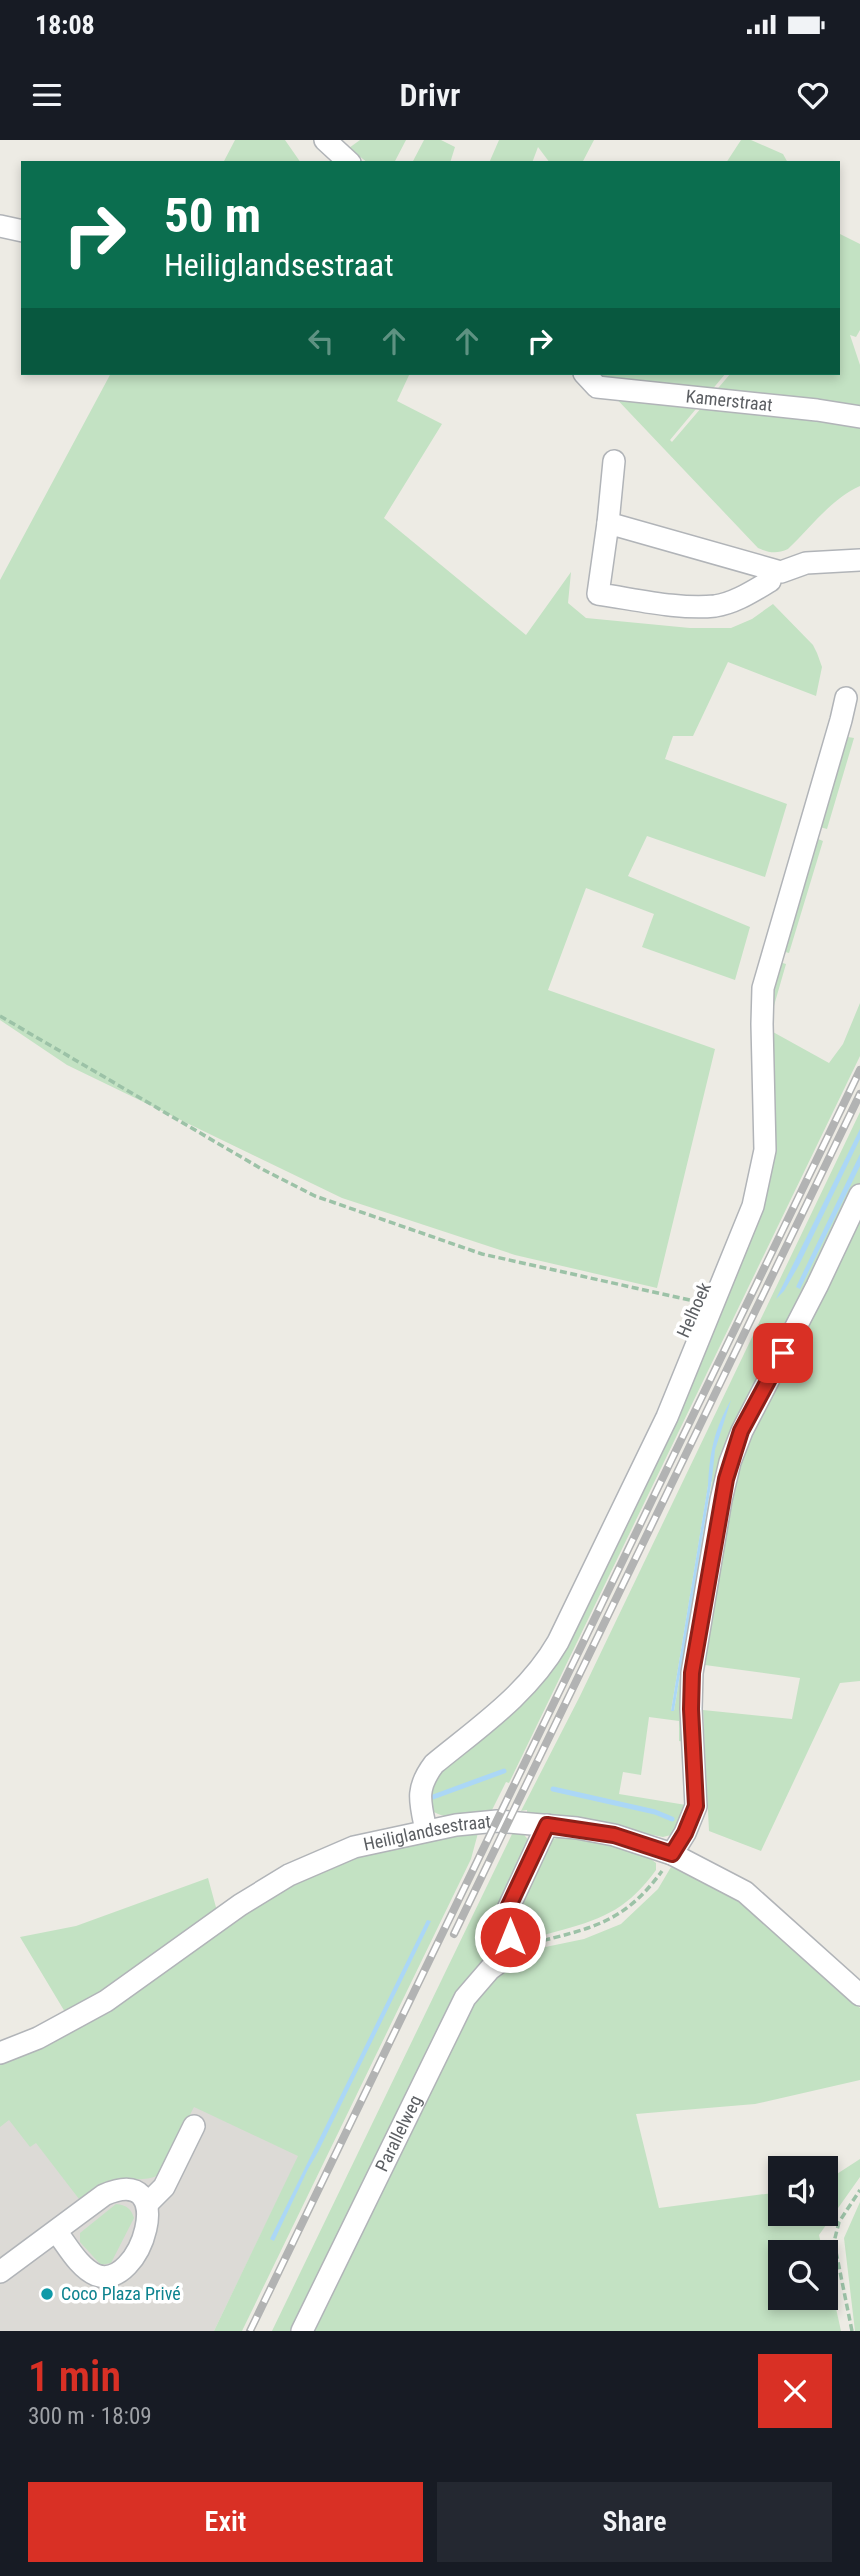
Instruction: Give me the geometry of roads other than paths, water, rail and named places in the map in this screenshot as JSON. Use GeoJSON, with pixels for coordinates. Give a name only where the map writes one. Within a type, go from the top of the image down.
{"type":"FeatureCollection","features":[{"type":"Feature","properties":{"kind":"street"},"geometry":{"type":"LineString","coordinates":[[325,140],[348,161]]}},
{"type":"Feature","properties":{"kind":"street"},"geometry":{"type":"LineString","coordinates":[[0,226],[21,231]]}},
{"type":"Feature","properties":{"kind":"street","name":"Kamerstraat"},"geometry":{"type":"LineString","coordinates":[[591,380],[860,417]]}},
{"type":"Feature","properties":{"kind":"street"},"geometry":{"type":"LineString","coordinates":[[614,461],[598,594],[693,606],[716,606],[734,601],[770,581]]}},
{"type":"Feature","properties":{"kind":"street"},"geometry":{"type":"LineString","coordinates":[[608,523],[781,572],[806,562],[860,560]]}},
{"type":"Feature","properties":{"kind":"street","name":"Helhoek"},"geometry":{"type":"LineString","coordinates":[[426,1830],[419,1797],[426,1775],[434,1764],[520,1693],[549,1657],[667,1417],[754,1206],[763,1167],[766,1125],[763,988],[849,729],[846,698]]}},
{"type":"Feature","properties":{"kind":"street"},"geometry":{"type":"LineString","coordinates":[[672,1854],[685,1833],[696,1806],[692,1673],[721,1500],[730,1462],[741,1431],[811,1297],[860,1195]]}},
{"type":"Feature","properties":{"kind":"street","name":"Heiliglandsestraat"},"geometry":{"type":"LineString","coordinates":[[0,2053],[38,2038],[106,2001],[240,1905],[289,1875],[354,1847],[426,1830],[497,1821],[614,1835],[672,1854],[745,1892],[860,1995]]}},
{"type":"Feature","properties":{"kind":"street","name":"Parallelweg"},"geometry":{"type":"LineString","coordinates":[[302,2331],[465,1998],[490,1969],[516,1950],[507,1924],[507,1910],[547,1825]]}},
{"type":"Feature","properties":{"kind":"street"},"geometry":{"type":"LineString","coordinates":[[147,2203],[164,2187],[194,2126]]}},
{"type":"Feature","properties":{"kind":"street"},"geometry":{"type":"LineString","coordinates":[[0,2272],[104,2195],[118,2189],[136,2191],[147,2203],[149,2223],[127,2268],[112,2277],[97,2276],[84,2268],[56,2231]]}},
{"type":"Feature","properties":{"kind":"water"},"geometry":{"type":"Polygon","coordinates":[[[860,1129],[860,1139],[799,1265],[784,1291],[776,1299],[860,1129]]]}},
{"type":"Feature","properties":{"kind":"water"},"geometry":{"type":"Polygon","coordinates":[[[860,1154],[860,1166],[800,1289],[796,1287],[860,1154]]]}},
{"type":"Feature","properties":{"kind":"water"},"geometry":{"type":"Polygon","coordinates":[[[731,1400],[715,1450],[674,1711],[671,1711],[712,1451],[717,1431],[731,1400]]]}},
{"type":"Feature","properties":{"kind":"water"},"geometry":{"type":"Polygon","coordinates":[[[427,1920],[431,1921],[274,2241],[270,2239],[427,1920]]]}},
{"type":"Feature","properties":{"kind":"waterway"},"geometry":{"type":"LineString","coordinates":[[433,1797],[504,1771]]}},
{"type":"Feature","properties":{"kind":"waterway"},"geometry":{"type":"LineString","coordinates":[[553,1789],[655,1812],[672,1819]]}},
{"type":"Feature","properties":{"kind":"railway"},"geometry":{"type":"LineString","coordinates":[[250,2331],[860,1070]]}},
{"type":"Feature","properties":{"kind":"railway"},"geometry":{"type":"LineString","coordinates":[[454,1934],[860,1094]]}},
{"type":"Feature","properties":{"kind":"place","name":"Coco Plaza Privé"},"geometry":{"type":"Point","coordinates":[47,2294]}}]}
